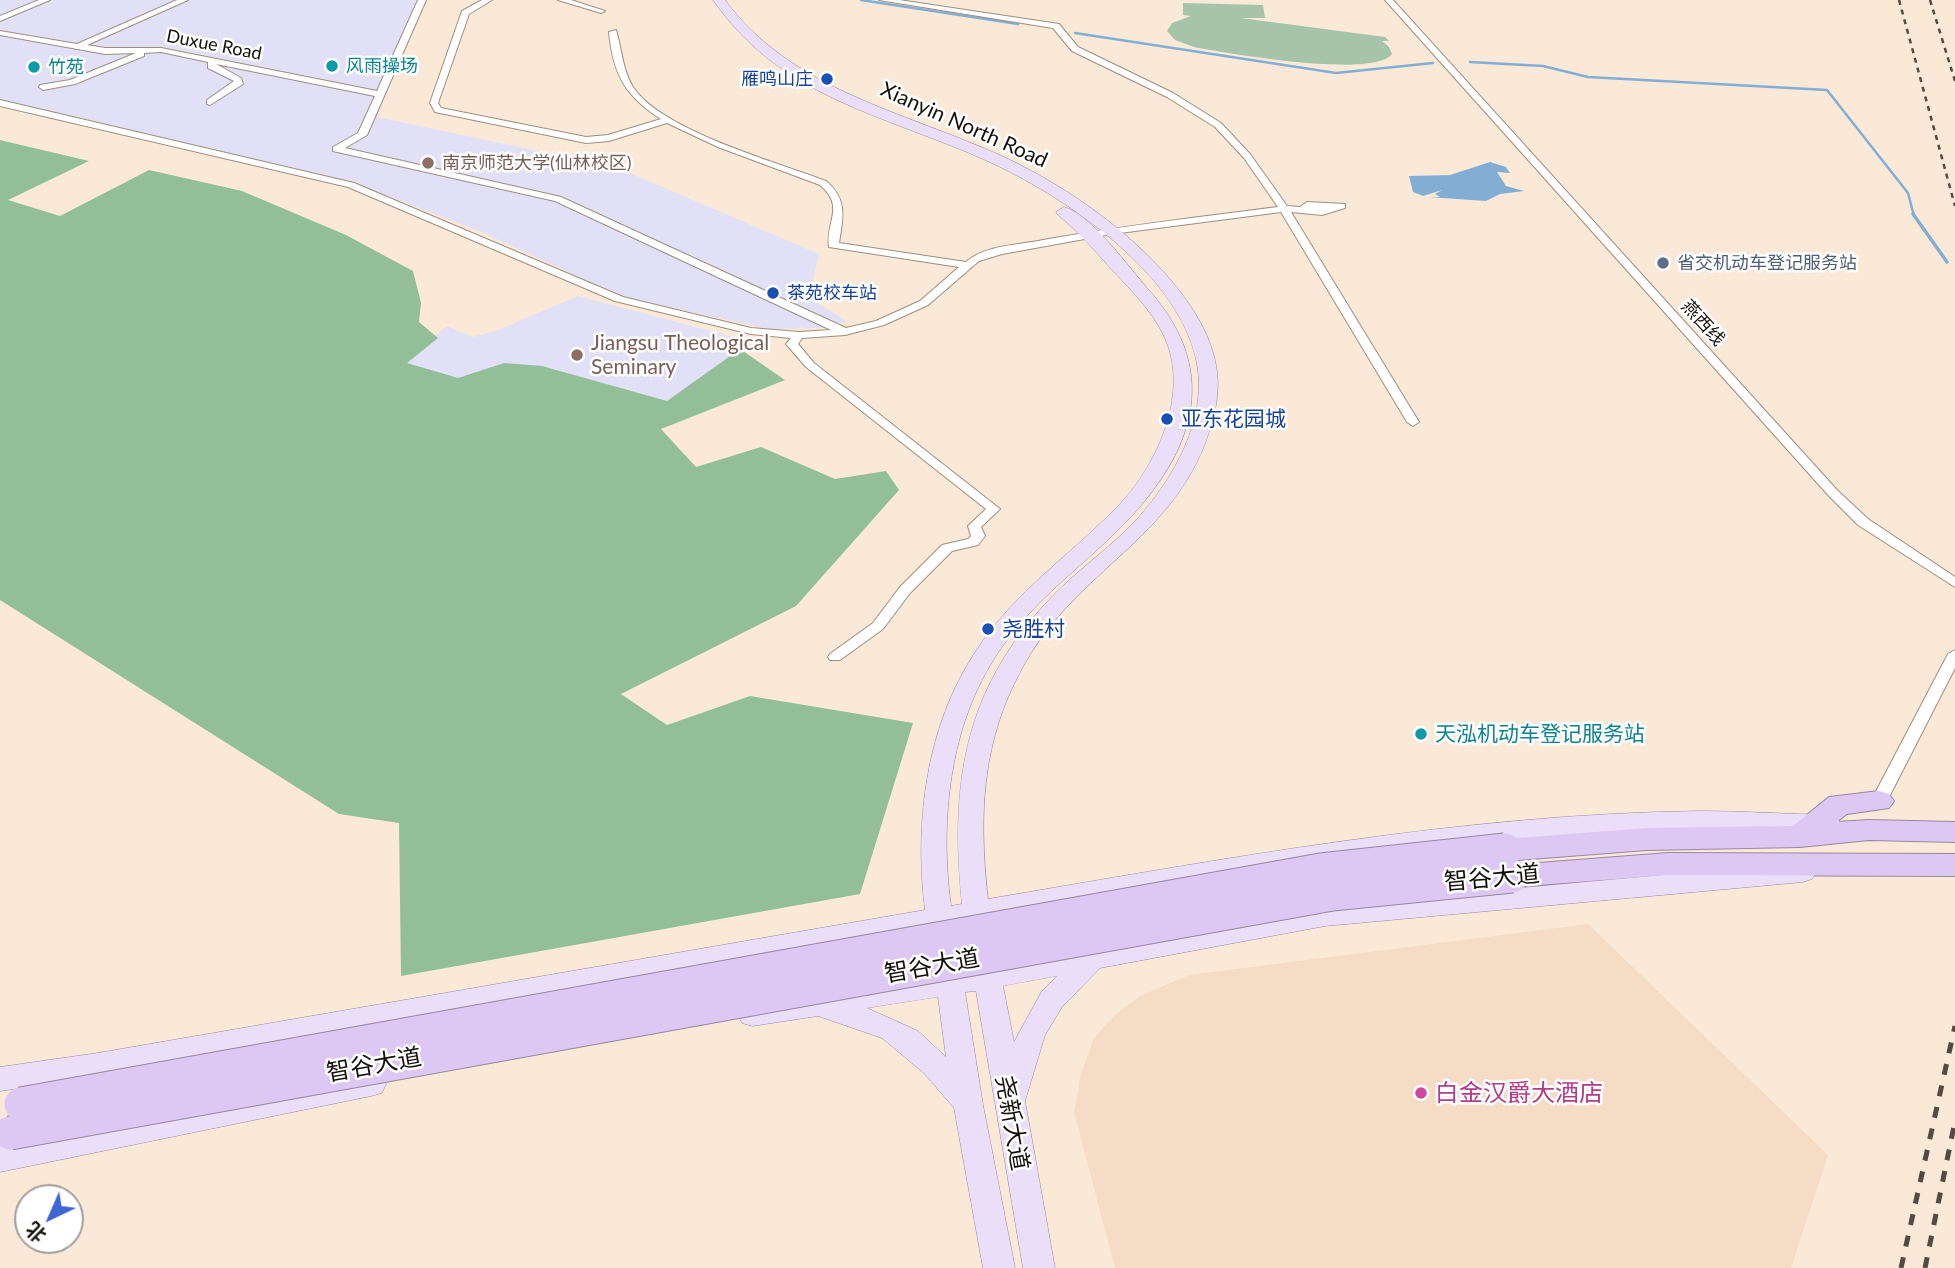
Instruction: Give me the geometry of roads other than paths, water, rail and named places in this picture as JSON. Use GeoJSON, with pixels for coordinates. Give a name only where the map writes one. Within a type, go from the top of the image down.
{"type":"FeatureCollection","features":[{"type":"Feature","properties":{"kind":"highway"},"geometry":{"type":"LineString","coordinates":[[1808,829],[1839,804],[1879,801]]}},
{"type":"Feature","properties":{"kind":"highway"},"geometry":{"type":"LineString","coordinates":[[1879,801],[1850,803],[1853,816],[1869,830],[1955,832]]}},
{"type":"Feature","properties":{"kind":"highway","name":"智谷大道"},"geometry":{"type":"LineString","coordinates":[[5,1120],[1647,839],[1808,829],[1869,830]]}},
{"type":"Feature","properties":{"kind":"highway","name":"智谷大道"},"geometry":{"type":"LineString","coordinates":[[1509,863],[1955,865]]}},
{"type":"Feature","properties":{"kind":"main road","name":"Xianyin North Road"},"geometry":{"type":"LineString","coordinates":[[702,0],[719,28],[762,64],[790,82],[842,107],[953,150],[1045,199],[1089,234],[1140,289],[1176,343],[1181,376],[1175,424],[1157,468],[1145,486],[1094,541],[1032,594],[985,654],[963,696],[946,744],[933,836],[933,882],[939,916]]}},
{"type":"Feature","properties":{"kind":"main road","name":"Xianyin North Road"},"geometry":{"type":"LineString","coordinates":[[719,0],[735,25],[751,41],[805,77],[1000,161],[1061,195],[1112,231],[1164,286],[1200,342],[1207,377],[1202,424],[1183,472],[1170,494],[1138,530],[1052,609],[1015,662],[995,702],[978,746],[970,870],[988,978]]}},
{"type":"Feature","properties":{"kind":"main road"},"geometry":{"type":"LineString","coordinates":[[5,1120],[98,1065],[976,909],[1236,866],[1435,839],[1702,820],[1808,829]]}},
{"type":"Feature","properties":{"kind":"main road"},"geometry":{"type":"LineString","coordinates":[[5,1120],[592,1040],[988,978],[1093,957],[1365,911],[1872,865]]}},
{"type":"Feature","properties":{"kind":"main road","name":"尧新大道"},"geometry":{"type":"LineString","coordinates":[[939,916],[968,1105],[999,1268]]}},
{"type":"Feature","properties":{"kind":"main road"},"geometry":{"type":"LineString","coordinates":[[1008,1107],[1031,1033],[1052,999],[1093,957]]}},
{"type":"Feature","properties":{"kind":"main road","name":"尧新大道"},"geometry":{"type":"LineString","coordinates":[[988,978],[1008,1107],[1039,1268]]}},
{"type":"Feature","properties":{"kind":"main road"},"geometry":{"type":"LineString","coordinates":[[815,1005],[891,1027],[915,1043],[937,1065],[968,1105]]}},
{"type":"Feature","properties":{"kind":"street"},"geometry":{"type":"LineString","coordinates":[[11,0],[35,5]]}},
{"type":"Feature","properties":{"kind":"street"},"geometry":{"type":"LineString","coordinates":[[0,19],[46,0]]}},
{"type":"Feature","properties":{"kind":"street"},"geometry":{"type":"LineString","coordinates":[[75,48],[184,0]]}},
{"type":"Feature","properties":{"kind":"street"},"geometry":{"type":"LineString","coordinates":[[422,0],[362,135],[336,149],[558,200],[845,332]]}},
{"type":"Feature","properties":{"kind":"street"},"geometry":{"type":"LineString","coordinates":[[488,0],[465,13],[433,103],[438,110],[586,141],[609,138],[668,120]]}},
{"type":"Feature","properties":{"kind":"street"},"geometry":{"type":"LineString","coordinates":[[562,0],[601,11]]}},
{"type":"Feature","properties":{"kind":"street"},"geometry":{"type":"LineString","coordinates":[[883,0],[1056,26],[1075,49],[1170,95],[1218,125],[1247,156],[1284,209],[1413,422]]}},
{"type":"Feature","properties":{"kind":"street","name":"燕西线"},"geometry":{"type":"LineString","coordinates":[[1389,0],[1833,492],[1863,522],[1955,583]]}},
{"type":"Feature","properties":{"kind":"street"},"geometry":{"type":"LineString","coordinates":[[613,32],[621,72],[633,92],[668,120],[828,186],[840,202],[833,245],[971,262],[1089,234],[1304,208]]}},
{"type":"Feature","properties":{"kind":"street","name":"Duxue Road"},"geometry":{"type":"LineString","coordinates":[[0,33],[75,48],[105,51],[161,50],[379,94]]}},
{"type":"Feature","properties":{"kind":"street"},"geometry":{"type":"LineString","coordinates":[[43,87],[72,82],[148,50]]}},
{"type":"Feature","properties":{"kind":"street"},"geometry":{"type":"LineString","coordinates":[[210,102],[239,84],[238,79],[211,66],[213,60]]}},
{"type":"Feature","properties":{"kind":"street"},"geometry":{"type":"LineString","coordinates":[[0,103],[351,185],[620,299],[751,331],[799,335],[845,332],[903,314],[924,303],[971,262]]}},
{"type":"Feature","properties":{"kind":"street"},"geometry":{"type":"LineString","coordinates":[[799,335],[792,344],[810,365],[993,509],[975,526],[978,536],[973,542],[947,548],[905,590],[878,626],[835,657]]}},
{"type":"Feature","properties":{"kind":"street"},"geometry":{"type":"LineString","coordinates":[[1879,801],[1955,654]]}},
{"type":"Feature","properties":{"kind":"water"},"geometry":{"type":"Polygon","coordinates":[[[1490,162],[1506,167],[1510,173],[1497,172],[1506,186],[1524,191],[1500,194],[1486,201],[1428,197],[1440,197],[1435,194],[1442,190],[1423,196],[1413,192],[1409,176],[1450,175],[1490,162]]]}},
{"type":"Feature","properties":{"kind":"waterway"},"geometry":{"type":"LineString","coordinates":[[861,0],[1018,24]]}},
{"type":"Feature","properties":{"kind":"waterway"},"geometry":{"type":"LineString","coordinates":[[1075,33],[1336,73],[1433,63]]}},
{"type":"Feature","properties":{"kind":"waterway"},"geometry":{"type":"LineString","coordinates":[[1470,62],[1543,66],[1588,77],[1827,90],[1908,193],[1914,215]]}},
{"type":"Feature","properties":{"kind":"waterway"},"geometry":{"type":"LineString","coordinates":[[1914,215],[1947,262]]}},
{"type":"Feature","properties":{"kind":"railway"},"geometry":{"type":"LineString","coordinates":[[1899,0],[1955,206]]}},
{"type":"Feature","properties":{"kind":"railway"},"geometry":{"type":"LineString","coordinates":[[1930,0],[1955,81]]}},
{"type":"Feature","properties":{"kind":"railway"},"geometry":{"type":"LineString","coordinates":[[1901,1268],[1955,1026]]}},
{"type":"Feature","properties":{"kind":"railway"},"geometry":{"type":"LineString","coordinates":[[1925,1268],[1955,1121]]}},
{"type":"Feature","properties":{"kind":"place","name":"风雨操场"},"geometry":{"type":"Point","coordinates":[332,66]}},
{"type":"Feature","properties":{"kind":"place","name":"竹苑"},"geometry":{"type":"Point","coordinates":[34,67]}},
{"type":"Feature","properties":{"kind":"place","name":"雁鸣山庄"},"geometry":{"type":"Point","coordinates":[827,79]}},
{"type":"Feature","properties":{"kind":"place","name":"南京师范大学(仙林校区)"},"geometry":{"type":"Point","coordinates":[428,163]}},
{"type":"Feature","properties":{"kind":"place","name":"省交机动车登记服务站"},"geometry":{"type":"Point","coordinates":[1663,263]}},
{"type":"Feature","properties":{"kind":"place","name":"茶苑校车站"},"geometry":{"type":"Point","coordinates":[773,293]}},
{"type":"Feature","properties":{"kind":"place","name":"Jiangsu Theological Seminary"},"geometry":{"type":"Point","coordinates":[577,355]}},
{"type":"Feature","properties":{"kind":"place","name":"亚东花园城"},"geometry":{"type":"Point","coordinates":[1167,419]}},
{"type":"Feature","properties":{"kind":"place","name":"尧胜村"},"geometry":{"type":"Point","coordinates":[988,629]}},
{"type":"Feature","properties":{"kind":"place","name":"天泓机动车登记服务站"},"geometry":{"type":"Point","coordinates":[1421,734]}},
{"type":"Feature","properties":{"kind":"place","name":"白金汉爵大酒店"},"geometry":{"type":"Point","coordinates":[1421,1093]}}]}
